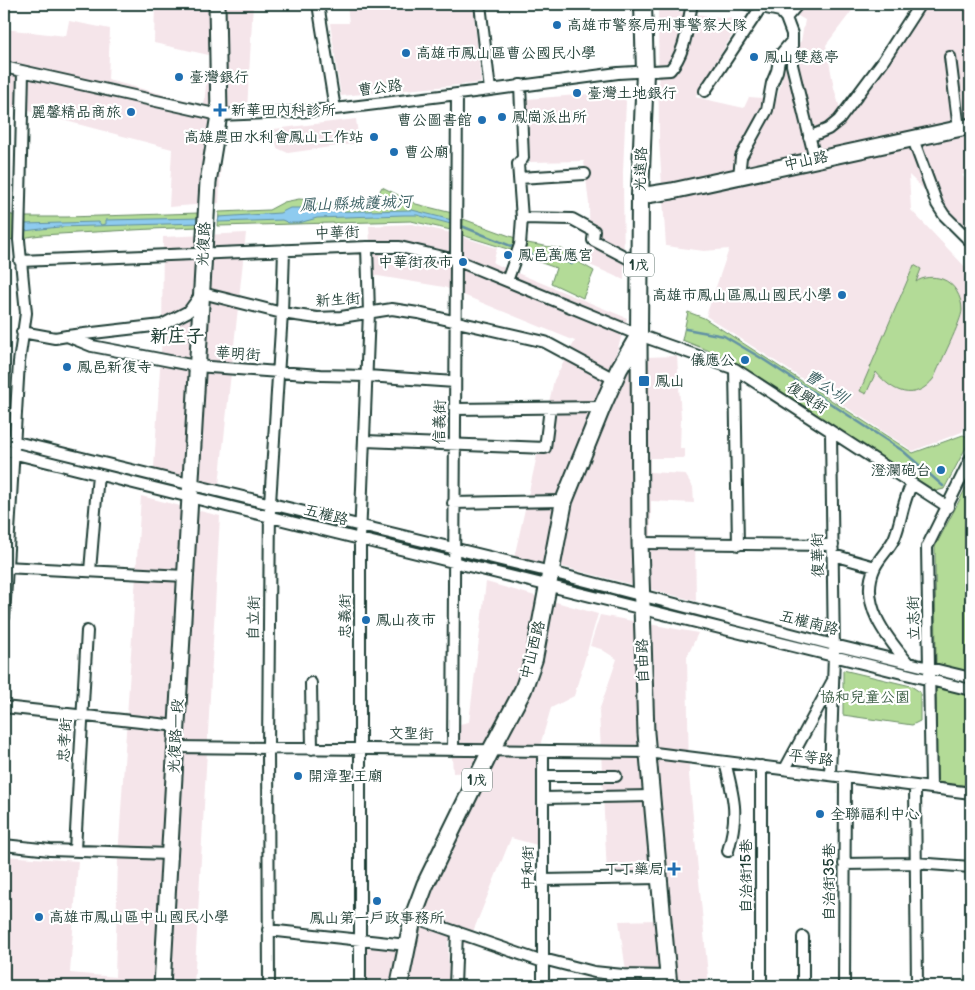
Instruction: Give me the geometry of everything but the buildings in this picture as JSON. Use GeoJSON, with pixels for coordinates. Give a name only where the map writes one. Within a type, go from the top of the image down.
{"type":"FeatureCollection","features":[{"type":"Feature","properties":{"kind":"main road","name":"光遠路"},"geometry":{"type":"LineString","coordinates":[[639,335],[640,196],[645,72],[643,4]]}},
{"type":"Feature","properties":{"kind":"main road","name":"中山西路"},"geometry":{"type":"LineString","coordinates":[[400,986],[413,917],[426,885],[523,690],[534,659],[564,501],[614,379],[639,335]]}},
{"type":"Feature","properties":{"kind":"street","name":"光復路"},"geometry":{"type":"LineString","coordinates":[[190,491],[208,182],[219,115],[217,4]]}},
{"type":"Feature","properties":{"kind":"street"},"geometry":{"type":"LineString","coordinates":[[318,4],[335,109]]}},
{"type":"Feature","properties":{"kind":"street"},"geometry":{"type":"LineString","coordinates":[[480,4],[490,90]]}},
{"type":"Feature","properties":{"kind":"street","name":"曹公路"},"geometry":{"type":"LineString","coordinates":[[4,67],[219,115],[335,109],[618,73],[670,70],[679,60],[692,4]]}},
{"type":"Feature","properties":{"kind":"street"},"geometry":{"type":"LineString","coordinates":[[747,4],[780,11],[786,18],[792,34],[792,65],[815,159]]}},
{"type":"Feature","properties":{"kind":"street"},"geometry":{"type":"LineString","coordinates":[[786,18],[798,4]]}},
{"type":"Feature","properties":{"kind":"street"},"geometry":{"type":"LineString","coordinates":[[809,137],[828,129],[839,120],[883,61],[920,4]]}},
{"type":"Feature","properties":{"kind":"street"},"geometry":{"type":"LineString","coordinates":[[705,91],[761,7]]}},
{"type":"Feature","properties":{"kind":"street"},"geometry":{"type":"LineString","coordinates":[[738,176],[741,157],[766,110],[780,56],[792,42]]}},
{"type":"Feature","properties":{"kind":"street"},"geometry":{"type":"LineString","coordinates":[[950,57],[965,127]]}},
{"type":"Feature","properties":{"kind":"street"},"geometry":{"type":"LineString","coordinates":[[4,617],[9,452],[15,442],[22,332],[26,313],[20,261],[19,230],[20,130],[23,72]]}},
{"type":"Feature","properties":{"kind":"street"},"geometry":{"type":"LineString","coordinates":[[507,281],[519,249],[522,218],[518,164],[522,158],[520,85]]}},
{"type":"Feature","properties":{"kind":"street","name":"信義街"},"geometry":{"type":"LineString","coordinates":[[453,750],[457,94]]}},
{"type":"Feature","properties":{"kind":"street","name":"中山路"},"geometry":{"type":"LineString","coordinates":[[640,196],[965,127]]}},
{"type":"Feature","properties":{"kind":"street"},"geometry":{"type":"LineString","coordinates":[[913,139],[937,204],[944,215],[971,242]]}},
{"type":"Feature","properties":{"kind":"street"},"geometry":{"type":"LineString","coordinates":[[519,178],[585,174]]}},
{"type":"Feature","properties":{"kind":"street"},"geometry":{"type":"LineString","coordinates":[[522,218],[572,219],[594,232],[593,240],[639,264]]}},
{"type":"Feature","properties":{"kind":"street","name":"忠義街"},"geometry":{"type":"LineString","coordinates":[[360,986],[360,538],[369,312],[367,247]]}},
{"type":"Feature","properties":{"kind":"street","name":"中華街"},"geometry":{"type":"LineString","coordinates":[[20,261],[400,247],[456,260],[639,335]]}},
{"type":"Feature","properties":{"kind":"street","name":"自立街"},"geometry":{"type":"LineString","coordinates":[[269,986],[270,503],[284,250]]}},
{"type":"Feature","properties":{"kind":"street"},"geometry":{"type":"LineString","coordinates":[[67,336],[162,325],[189,311],[202,293]]}},
{"type":"Feature","properties":{"kind":"street","name":"新生街"},"geometry":{"type":"LineString","coordinates":[[202,293],[282,313],[317,318],[341,317],[392,309],[418,313],[545,342],[614,379]]}},
{"type":"Feature","properties":{"kind":"street","name":"華明街"},"geometry":{"type":"LineString","coordinates":[[22,332],[55,338],[67,336],[92,346],[196,366],[320,376],[367,376],[455,382]]}},
{"type":"Feature","properties":{"kind":"street","name":"復興街"},"geometry":{"type":"LineString","coordinates":[[639,335],[734,369],[948,507]]}},
{"type":"Feature","properties":{"kind":"street","name":"自由路"},"geometry":{"type":"LineString","coordinates":[[639,335],[641,602],[647,752],[668,981]]}},
{"type":"Feature","properties":{"kind":"street"},"geometry":{"type":"LineString","coordinates":[[734,369],[738,545]]}},
{"type":"Feature","properties":{"kind":"street"},"geometry":{"type":"LineString","coordinates":[[455,409],[602,407]]}},
{"type":"Feature","properties":{"kind":"street"},"geometry":{"type":"LineString","coordinates":[[365,441],[545,448],[550,408]]}},
{"type":"Feature","properties":{"kind":"street","name":"復華街"},"geometry":{"type":"LineString","coordinates":[[830,775],[834,650],[831,432]]}},
{"type":"Feature","properties":{"kind":"street","name":"五權路"},"geometry":{"type":"LineString","coordinates":[[4,439],[190,491],[270,516],[454,562],[550,579]]}},
{"type":"Feature","properties":{"kind":"street","name":"五權路"},"geometry":{"type":"LineString","coordinates":[[9,452],[98,474],[270,503],[453,549],[550,579],[641,602]]}},
{"type":"Feature","properties":{"kind":"street","name":"立志街"},"geometry":{"type":"LineString","coordinates":[[931,788],[928,547],[971,458]]}},
{"type":"Feature","properties":{"kind":"street"},"geometry":{"type":"LineString","coordinates":[[90,572],[98,474]]}},
{"type":"Feature","properties":{"kind":"street"},"geometry":{"type":"LineString","coordinates":[[908,664],[879,625],[870,586],[875,567],[894,539],[905,497],[912,484]]}},
{"type":"Feature","properties":{"kind":"street","name":"光復路一段"},"geometry":{"type":"LineString","coordinates":[[162,986],[190,491]]}},
{"type":"Feature","properties":{"kind":"street"},"geometry":{"type":"LineString","coordinates":[[454,502],[564,501]]}},
{"type":"Feature","properties":{"kind":"street"},"geometry":{"type":"LineString","coordinates":[[640,543],[738,545],[833,550],[875,567]]}},
{"type":"Feature","properties":{"kind":"street"},"geometry":{"type":"LineString","coordinates":[[5,567],[185,576]]}},
{"type":"Feature","properties":{"kind":"street","name":"五權南路"},"geometry":{"type":"LineString","coordinates":[[641,602],[834,650],[971,678]]}},
{"type":"Feature","properties":{"kind":"street","name":"忠孝街"},"geometry":{"type":"LineString","coordinates":[[75,850],[87,631]]}},
{"type":"Feature","properties":{"kind":"street","name":"五權南路"},"geometry":{"type":"LineString","coordinates":[[834,650],[930,680],[971,690]]}},
{"type":"Feature","properties":{"kind":"street","name":"復華街"},"geometry":{"type":"LineString","coordinates":[[785,769],[833,678]]}},
{"type":"Feature","properties":{"kind":"street"},"geometry":{"type":"LineString","coordinates":[[311,683],[312,748]]}},
{"type":"Feature","properties":{"kind":"street"},"geometry":{"type":"LineString","coordinates":[[4,706],[177,726]]}},
{"type":"Feature","properties":{"kind":"street","name":"文聖街"},"geometry":{"type":"LineString","coordinates":[[175,747],[647,752]]}},
{"type":"Feature","properties":{"kind":"street","name":"中和街"},"geometry":{"type":"LineString","coordinates":[[542,751],[543,986]]}},
{"type":"Feature","properties":{"kind":"street","name":"平等路"},"geometry":{"type":"LineString","coordinates":[[647,752],[971,793]]}},
{"type":"Feature","properties":{"kind":"street"},"geometry":{"type":"LineString","coordinates":[[725,762],[735,805],[735,819],[728,850]]}},
{"type":"Feature","properties":{"kind":"street","name":"自治街15巷"},"geometry":{"type":"LineString","coordinates":[[761,766],[761,986]]}},
{"type":"Feature","properties":{"kind":"street"},"geometry":{"type":"LineString","coordinates":[[543,776],[616,776]]}},
{"type":"Feature","properties":{"kind":"street","name":"自治街35巷"},"geometry":{"type":"LineString","coordinates":[[844,986],[845,777]]}},
{"type":"Feature","properties":{"kind":"street"},"geometry":{"type":"LineString","coordinates":[[915,786],[917,986]]}},
{"type":"Feature","properties":{"kind":"street"},"geometry":{"type":"LineString","coordinates":[[543,798],[652,796]]}},
{"type":"Feature","properties":{"kind":"street"},"geometry":{"type":"LineString","coordinates":[[4,846],[170,854]]}},
{"type":"Feature","properties":{"kind":"street"},"geometry":{"type":"LineString","coordinates":[[844,864],[915,864],[971,867]]}},
{"type":"Feature","properties":{"kind":"street"},"geometry":{"type":"LineString","coordinates":[[543,880],[659,878]]}},
{"type":"Feature","properties":{"kind":"street"},"geometry":{"type":"LineString","coordinates":[[413,917],[543,961],[594,972],[668,981]]}},
{"type":"Feature","properties":{"kind":"street"},"geometry":{"type":"LineString","coordinates":[[268,930],[360,939],[407,946]]}},
{"type":"Feature","properties":{"kind":"street"},"geometry":{"type":"LineString","coordinates":[[455,986],[457,932]]}},
{"type":"Feature","properties":{"kind":"street"},"geometry":{"type":"LineString","coordinates":[[803,937],[803,986]]}},
{"type":"Feature","properties":{"kind":"shaded area"},"geometry":{"type":"Polygon","coordinates":[[[155,4],[253,4],[247,110],[223,111],[219,203],[169,207],[172,149],[4,106],[4,29],[66,36],[69,21],[110,29],[108,80],[204,105],[209,55],[154,43],[155,4]]]}},
{"type":"Feature","properties":{"kind":"shaded area","name":"高雄市鳳山區曹公國民小學"},"geometry":{"type":"Polygon","coordinates":[[[473,4],[481,83],[341,96],[330,23],[349,23],[347,5],[473,4]]]}},
{"type":"Feature","properties":{"kind":"shaded area"},"geometry":{"type":"Polygon","coordinates":[[[777,4],[857,4],[826,45],[834,88],[844,122],[928,4],[971,4],[971,172],[962,175],[971,186],[971,235],[909,175],[911,210],[971,273],[971,415],[962,432],[913,451],[706,316],[729,249],[704,251],[666,246],[659,140],[658,9],[741,20],[695,97],[744,108],[749,97],[777,99],[787,55],[801,41],[805,20],[777,4]]]}},
{"type":"Feature","properties":{"kind":"shaded area"},"geometry":{"type":"Polygon","coordinates":[[[615,92],[626,101],[623,172],[624,280],[590,265],[589,204],[584,161],[530,162],[527,99],[615,92]]]}},
{"type":"Feature","properties":{"kind":"shaded area"},"geometry":{"type":"Polygon","coordinates":[[[356,119],[359,143],[288,153],[277,148],[274,129],[356,119]]]}},
{"type":"Feature","properties":{"kind":"shaded area"},"geometry":{"type":"Polygon","coordinates":[[[412,224],[447,232],[497,248],[493,263],[627,318],[615,358],[677,356],[681,417],[680,448],[685,448],[685,458],[650,458],[650,472],[685,474],[693,487],[694,503],[651,501],[651,536],[695,537],[696,601],[560,566],[514,558],[554,380],[575,341],[444,287],[372,275],[369,226],[412,224]]]}},
{"type":"Feature","properties":{"kind":"shaded area"},"geometry":{"type":"Polygon","coordinates":[[[246,233],[219,485],[154,469],[162,335],[163,237],[246,233]]]}},
{"type":"Feature","properties":{"kind":"shaded area"},"geometry":{"type":"Polygon","coordinates":[[[141,496],[220,516],[194,986],[92,986],[63,984],[63,986],[4,986],[4,856],[78,861],[70,973],[115,977],[118,858],[141,496]]]}},
{"type":"Feature","properties":{"kind":"shaded area"},"geometry":{"type":"Polygon","coordinates":[[[486,582],[598,614],[574,696],[551,708],[536,759],[537,845],[511,838],[468,944],[448,941],[449,986],[356,986],[354,946],[398,949],[405,911],[472,772],[453,773],[450,726],[469,722],[486,582]]]}},
{"type":"Feature","properties":{"kind":"shaded area"},"geometry":{"type":"Polygon","coordinates":[[[600,615],[698,633],[687,657],[689,775],[709,986],[628,986],[619,921],[658,920],[652,871],[607,874],[599,711],[617,659],[601,649],[590,646],[600,615]]]}},
{"type":"Feature","properties":{"kind":"green space"},"geometry":{"type":"Polygon","coordinates":[[[382,187],[416,204],[452,213],[451,230],[411,221],[218,226],[219,212],[269,210],[284,202],[299,199],[310,200],[324,206],[372,205],[382,187]]]}},
{"type":"Feature","properties":{"kind":"green space"},"geometry":{"type":"Polygon","coordinates":[[[4,213],[20,217],[67,217],[199,213],[198,227],[42,235],[4,240],[4,213]]]}},
{"type":"Feature","properties":{"kind":"green space"},"geometry":{"type":"Polygon","coordinates":[[[463,219],[518,239],[514,251],[462,235],[463,219]]]}},
{"type":"Feature","properties":{"kind":"green space"},"geometry":{"type":"Polygon","coordinates":[[[527,243],[562,249],[575,260],[594,271],[583,298],[551,283],[556,268],[522,256],[527,243]]]}},
{"type":"Feature","properties":{"kind":"green space"},"geometry":{"type":"Polygon","coordinates":[[[914,265],[921,269],[916,282],[925,278],[935,278],[942,279],[954,287],[962,305],[961,315],[934,378],[927,386],[912,392],[904,392],[889,385],[876,372],[866,394],[860,391],[914,265]]]}},
{"type":"Feature","properties":{"kind":"green space"},"geometry":{"type":"Polygon","coordinates":[[[688,312],[704,318],[913,453],[963,435],[971,438],[944,489],[936,491],[717,354],[682,340],[688,312]]]}},
{"type":"Feature","properties":{"kind":"green space"},"geometry":{"type":"Polygon","coordinates":[[[971,478],[971,786],[937,782],[935,547],[971,478]]]}},
{"type":"Feature","properties":{"kind":"green space","name":"協和兒童公園"},"geometry":{"type":"Polygon","coordinates":[[[843,670],[911,686],[920,692],[920,721],[912,725],[843,715],[843,670]]]}},
{"type":"Feature","properties":{"kind":"water"},"geometry":{"type":"Polygon","coordinates":[[[290,208],[308,208],[318,212],[412,210],[452,220],[451,224],[417,215],[404,215],[317,218],[299,223],[289,223],[282,220],[218,222],[219,217],[280,213],[290,208]]]}},
{"type":"Feature","properties":{"kind":"water"},"geometry":{"type":"Polygon","coordinates":[[[201,218],[200,223],[59,227],[24,231],[25,224],[99,222],[101,225],[106,224],[106,220],[201,218]]]}},
{"type":"Feature","properties":{"kind":"waterway","name":"鳳山縣城護城河"},"geometry":{"type":"LineString","coordinates":[[459,225],[516,248]]}},
{"type":"Feature","properties":{"kind":"waterway","name":"鳳山縣城護城河"},"geometry":{"type":"LineString","coordinates":[[521,250],[539,258],[561,259],[572,264]]}},
{"type":"Feature","properties":{"kind":"waterway","name":"曹公圳"},"geometry":{"type":"LineString","coordinates":[[686,329],[724,336],[761,358],[903,451],[943,486]]}},
{"type":"Feature","properties":{"kind":"place","name":"高雄市警察局刑事警察大隊"},"geometry":{"type":"Point","coordinates":[557,25]}},
{"type":"Feature","properties":{"kind":"place","name":"高雄市鳳山區曹公國民小學"},"geometry":{"type":"Point","coordinates":[406,53]}},
{"type":"Feature","properties":{"kind":"place","name":"鳳山雙慈亭"},"geometry":{"type":"Point","coordinates":[754,57]}},
{"type":"Feature","properties":{"kind":"place","name":"臺灣銀行"},"geometry":{"type":"Point","coordinates":[179,77]}},
{"type":"Feature","properties":{"kind":"place","name":"臺灣土地銀行"},"geometry":{"type":"Point","coordinates":[577,93]}},
{"type":"Feature","properties":{"kind":"place","name":"新華田內科診所"},"geometry":{"type":"Point","coordinates":[220,110]}},
{"type":"Feature","properties":{"kind":"place","name":"麗馨精品商旅"},"geometry":{"type":"Point","coordinates":[131,112]}},
{"type":"Feature","properties":{"kind":"place","name":"鳳崗派出所"},"geometry":{"type":"Point","coordinates":[502,117]}},
{"type":"Feature","properties":{"kind":"place","name":"曹公圖書館"},"geometry":{"type":"Point","coordinates":[482,120]}},
{"type":"Feature","properties":{"kind":"place","name":"高雄農田水利會鳳山工作站"},"geometry":{"type":"Point","coordinates":[374,137]}},
{"type":"Feature","properties":{"kind":"place","name":"曹公廟"},"geometry":{"type":"Point","coordinates":[394,152]}},
{"type":"Feature","properties":{"kind":"place","name":"鳳邑萬應宮"},"geometry":{"type":"Point","coordinates":[508,255]}},
{"type":"Feature","properties":{"kind":"place","name":"中華街夜市"},"geometry":{"type":"Point","coordinates":[463,262]}},
{"type":"Feature","properties":{"kind":"place","name":"高雄市鳳山區鳳山國民小學"},"geometry":{"type":"Point","coordinates":[842,295]}},
{"type":"Feature","properties":{"kind":"place","name":"儀應公"},"geometry":{"type":"Point","coordinates":[745,360]}},
{"type":"Feature","properties":{"kind":"place","name":"鳳邑新復寺"},"geometry":{"type":"Point","coordinates":[67,367]}},
{"type":"Feature","properties":{"kind":"place","name":"鳳山"},"geometry":{"type":"Point","coordinates":[644,381]}},
{"type":"Feature","properties":{"kind":"place","name":"澄瀾砲台"},"geometry":{"type":"Point","coordinates":[941,470]}},
{"type":"Feature","properties":{"kind":"place","name":"鳳山夜市"},"geometry":{"type":"Point","coordinates":[366,620]}},
{"type":"Feature","properties":{"kind":"place","name":"開漳聖王廟"},"geometry":{"type":"Point","coordinates":[298,776]}},
{"type":"Feature","properties":{"kind":"place","name":"全聯福利中心"},"geometry":{"type":"Point","coordinates":[820,814]}},
{"type":"Feature","properties":{"kind":"place","name":"丁丁藥局"},"geometry":{"type":"Point","coordinates":[674,869]}},
{"type":"Feature","properties":{"kind":"place","name":"鳳山第一戶政事務所"},"geometry":{"type":"Point","coordinates":[377,901]}},
{"type":"Feature","properties":{"kind":"place","name":"高雄市鳳山區中山國民小學"},"geometry":{"type":"Point","coordinates":[39,917]}},
{"type":"Feature","properties":{"kind":"district","name":"新庄子"},"geometry":{"type":"Point","coordinates":[177,336]}}]}
